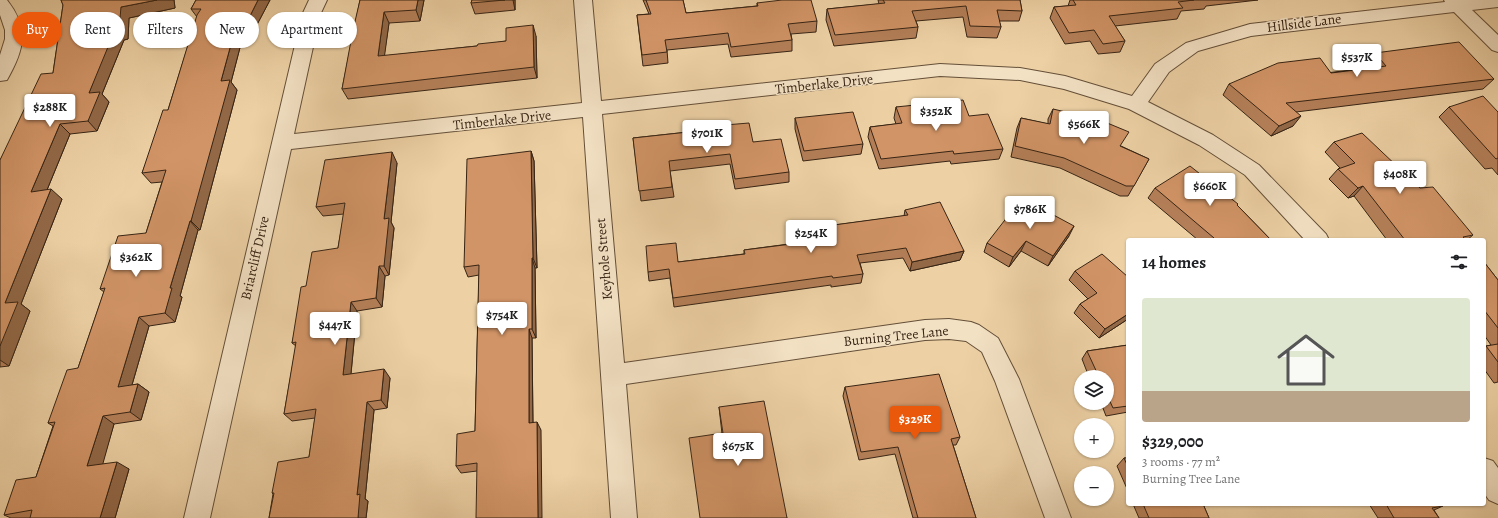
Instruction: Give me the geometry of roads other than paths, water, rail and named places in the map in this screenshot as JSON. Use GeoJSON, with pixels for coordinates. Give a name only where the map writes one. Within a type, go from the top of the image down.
{"type":"FeatureCollection","features":[{"type":"Feature","properties":{"kind":"street","name":"Briarcliff Drive"},"geometry":{"type":"LineString","coordinates":[[197,518],[281,143],[311,15],[318,0]]}},
{"type":"Feature","properties":{"kind":"street","name":"Keyhole Street"},"geometry":{"type":"LineString","coordinates":[[583,0],[614,375],[624,518]]}},
{"type":"Feature","properties":{"kind":"street","name":"Hillside Lane"},"geometry":{"type":"LineString","coordinates":[[1136,104],[1162,68],[1192,47],[1250,30],[1455,3],[1498,1]]}},
{"type":"Feature","properties":{"kind":"street"},"geometry":{"type":"LineString","coordinates":[[1455,3],[1498,46]]}},
{"type":"Feature","properties":{"kind":"street"},"geometry":{"type":"LineString","coordinates":[[0,4],[5,8],[12,23],[14,37],[11,53],[0,75]]}},
{"type":"Feature","properties":{"kind":"street","name":"Timberlake Drive"},"geometry":{"type":"LineString","coordinates":[[281,143],[592,110],[940,70],[1020,74],[1065,83],[1136,104],[1206,140],[1252,170],[1316,238]]}},
{"type":"Feature","properties":{"kind":"street","name":"Burning Tree Lane"},"geometry":{"type":"LineString","coordinates":[[614,375],[925,330],[949,329],[971,332],[990,345],[1007,379],[1058,518]]}},
{"type":"Feature","properties":{"kind":"street"},"geometry":{"type":"LineString","coordinates":[[1486,473],[1498,491]]}}]}
